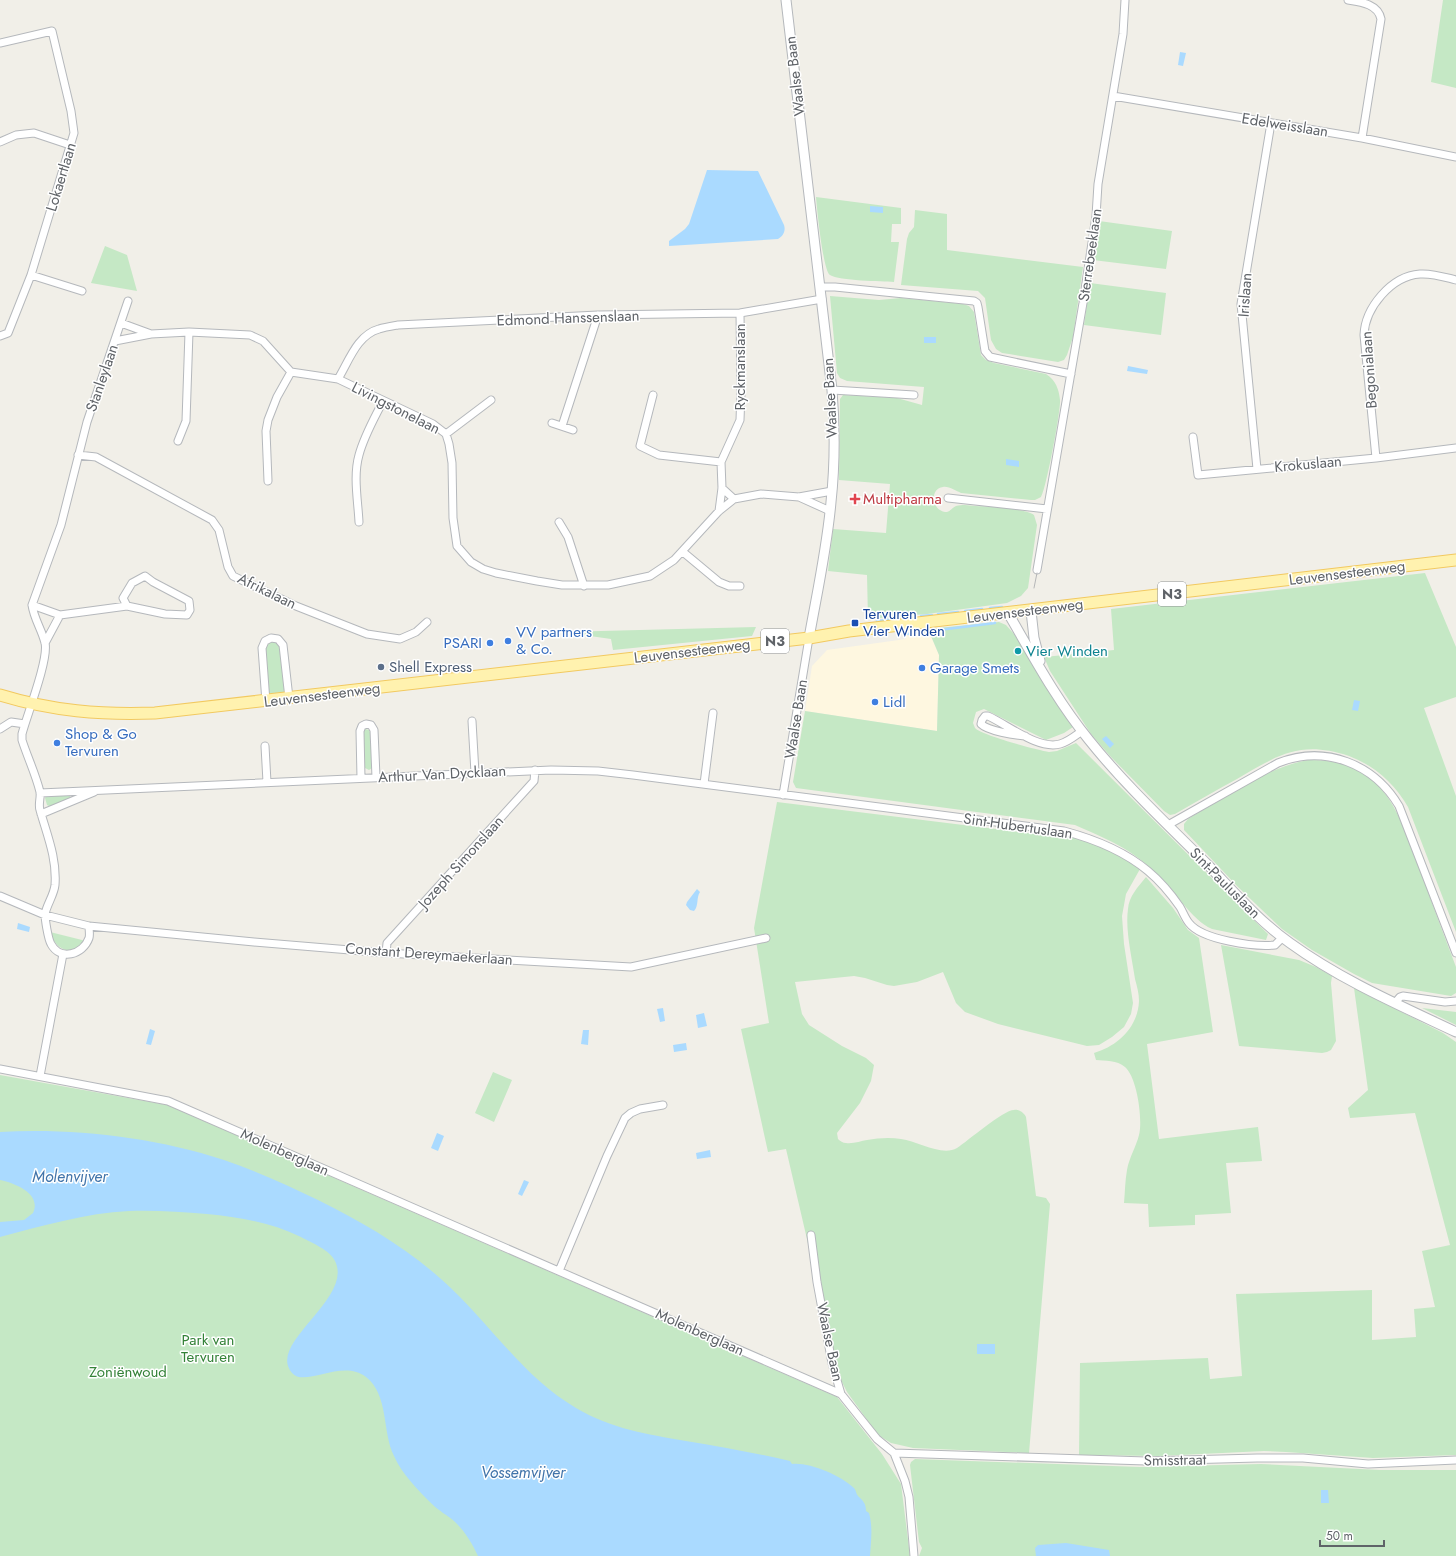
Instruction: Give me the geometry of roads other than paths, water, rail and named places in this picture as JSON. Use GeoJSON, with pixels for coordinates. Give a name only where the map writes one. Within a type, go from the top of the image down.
{"type":"FeatureCollection","features":[{"type":"Feature","properties":{"kind":"main road","name":"Leuvensesteenweg"},"geometry":{"type":"LineString","coordinates":[[0,695],[31,704],[76,711],[129,714],[163,713],[809,638],[850,631],[1456,560]]}},
{"type":"Feature","properties":{"kind":"street","name":"Waalse Baan"},"geometry":{"type":"LineString","coordinates":[[783,794],[830,511],[834,411],[786,0]]}},
{"type":"Feature","properties":{"kind":"street","name":"Sterrebeeklaan"},"geometry":{"type":"LineString","coordinates":[[1037,570],[1071,374],[1096,216],[1098,184],[1123,34],[1125,0]]}},
{"type":"Feature","properties":{"kind":"street"},"geometry":{"type":"LineString","coordinates":[[1348,0],[1362,2],[1372,6],[1378,11],[1382,19],[1362,138]]}},
{"type":"Feature","properties":{"kind":"street","name":"Lokaertlaan"},"geometry":{"type":"LineString","coordinates":[[0,43],[52,31],[71,111],[74,133],[31,275],[8,333],[0,336]]}},
{"type":"Feature","properties":{"kind":"street","name":"Edelweisslaan"},"geometry":{"type":"LineString","coordinates":[[1113,96],[1362,138],[1456,157]]}},
{"type":"Feature","properties":{"kind":"street","name":"Irislaan"},"geometry":{"type":"LineString","coordinates":[[1257,469],[1241,304],[1271,123]]}},
{"type":"Feature","properties":{"kind":"street"},"geometry":{"type":"LineString","coordinates":[[0,142],[16,135],[34,133],[70,145]]}},
{"type":"Feature","properties":{"kind":"street","name":"Begonialaan"},"geometry":{"type":"LineString","coordinates":[[1376,458],[1364,336],[1367,318],[1383,293],[1397,282],[1406,278],[1418,274],[1427,274],[1456,280]]}},
{"type":"Feature","properties":{"kind":"street"},"geometry":{"type":"LineString","coordinates":[[31,275],[82,291]]}},
{"type":"Feature","properties":{"kind":"street"},"geometry":{"type":"LineString","coordinates":[[820,287],[835,287],[974,301],[977,303],[985,351],[990,357],[1071,374]]}},
{"type":"Feature","properties":{"kind":"street","name":"Edmond Hanssenslaan"},"geometry":{"type":"LineString","coordinates":[[338,379],[360,342],[366,335],[378,329],[398,325],[598,315],[740,313],[822,299]]}},
{"type":"Feature","properties":{"kind":"street","name":"Stanleylaan"},"geometry":{"type":"LineString","coordinates":[[32,605],[61,525],[87,422],[128,301]]}},
{"type":"Feature","properties":{"kind":"street","name":"Ryckmanslaan"},"geometry":{"type":"LineString","coordinates":[[719,511],[722,488],[721,462],[740,420],[740,313]]}},
{"type":"Feature","properties":{"kind":"street"},"geometry":{"type":"LineString","coordinates":[[562,426],[598,315]]}},
{"type":"Feature","properties":{"kind":"street"},"geometry":{"type":"LineString","coordinates":[[121,323],[151,334]]}},
{"type":"Feature","properties":{"kind":"street"},"geometry":{"type":"LineString","coordinates":[[178,441],[186,421],[189,332]]}},
{"type":"Feature","properties":{"kind":"street"},"geometry":{"type":"LineString","coordinates":[[115,341],[151,334],[189,332],[250,335],[263,341],[291,372],[268,420],[266,431],[268,481]]}},
{"type":"Feature","properties":{"kind":"street","name":"Livingstonelaan"},"geometry":{"type":"LineString","coordinates":[[291,372],[338,379],[433,424],[446,434],[452,463],[453,518],[457,546],[471,562],[483,569],[496,573],[537,581],[584,586],[608,585],[650,576],[683,552],[719,511],[734,499],[761,494],[799,497],[832,491]]}},
{"type":"Feature","properties":{"kind":"street"},"geometry":{"type":"LineString","coordinates":[[832,390],[914,395]]}},
{"type":"Feature","properties":{"kind":"street"},"geometry":{"type":"LineString","coordinates":[[653,395],[640,446],[659,455],[721,462]]}},
{"type":"Feature","properties":{"kind":"street"},"geometry":{"type":"LineString","coordinates":[[446,434],[491,400]]}},
{"type":"Feature","properties":{"kind":"street"},"geometry":{"type":"LineString","coordinates":[[359,522],[356,480],[358,456],[367,432],[383,401]]}},
{"type":"Feature","properties":{"kind":"street"},"geometry":{"type":"LineString","coordinates":[[552,423],[573,430]]}},
{"type":"Feature","properties":{"kind":"street","name":"Krokuslaan"},"geometry":{"type":"LineString","coordinates":[[1193,437],[1198,475],[1376,458],[1456,448]]}},
{"type":"Feature","properties":{"kind":"street","name":"Afrikalaan"},"geometry":{"type":"LineString","coordinates":[[78,455],[96,457],[212,520],[219,530],[228,567],[233,576],[296,606],[367,634],[400,639],[416,632],[427,622]]}},
{"type":"Feature","properties":{"kind":"street"},"geometry":{"type":"LineString","coordinates":[[722,488],[734,499]]}},
{"type":"Feature","properties":{"kind":"street","name":"Livingstonelaan"},"geometry":{"type":"LineString","coordinates":[[799,497],[830,511]]}},
{"type":"Feature","properties":{"kind":"street"},"geometry":{"type":"LineString","coordinates":[[948,498],[1047,510]]}},
{"type":"Feature","properties":{"kind":"street"},"geometry":{"type":"LineString","coordinates":[[559,522],[568,537],[584,586]]}},
{"type":"Feature","properties":{"kind":"street"},"geometry":{"type":"LineString","coordinates":[[683,552],[719,582],[729,586],[740,586]]}},
{"type":"Feature","properties":{"kind":"street"},"geometry":{"type":"LineString","coordinates":[[45,643],[34,618],[32,605],[60,615],[127,606],[165,614],[187,615],[190,610],[189,601],[153,582],[145,576],[132,583],[123,598],[127,606]]}},
{"type":"Feature","properties":{"kind":"street","name":"Sint-Pauluslaan"},"geometry":{"type":"LineString","coordinates":[[1031,611],[1036,648],[1044,674]]}},
{"type":"Feature","properties":{"kind":"street","name":"Sint-Pauluslaan"},"geometry":{"type":"LineString","coordinates":[[1008,613],[1044,674],[1082,731],[1110,764],[1168,825],[1282,938],[1324,966],[1395,1003],[1456,1032]]}},
{"type":"Feature","properties":{"kind":"street"},"geometry":{"type":"LineString","coordinates":[[60,615],[45,643],[44,659],[24,724],[22,740],[40,792],[39,804],[41,814],[55,865],[54,887],[45,914],[51,944],[55,949],[63,954],[74,954],[80,951],[90,937],[89,926]]}},
{"type":"Feature","properties":{"kind":"street"},"geometry":{"type":"LineString","coordinates":[[266,702],[262,648],[264,641],[271,638],[278,639],[283,645],[289,698]]}},
{"type":"Feature","properties":{"kind":"street"},"geometry":{"type":"LineString","coordinates":[[704,784],[713,713]]}},
{"type":"Feature","properties":{"kind":"street"},"geometry":{"type":"LineString","coordinates":[[1025,736],[1013,735],[985,727],[981,724],[982,720],[985,716],[988,716],[1025,736],[1044,744],[1056,745],[1067,741],[1082,731]]}},
{"type":"Feature","properties":{"kind":"street"},"geometry":{"type":"LineString","coordinates":[[472,721],[474,773]]}},
{"type":"Feature","properties":{"kind":"street"},"geometry":{"type":"LineString","coordinates":[[0,729],[11,722],[24,724]]}},
{"type":"Feature","properties":{"kind":"street"},"geometry":{"type":"LineString","coordinates":[[361,778],[360,731],[362,726],[366,724],[371,725],[374,730],[376,777]]}},
{"type":"Feature","properties":{"kind":"street"},"geometry":{"type":"LineString","coordinates":[[265,746],[267,782]]}},
{"type":"Feature","properties":{"kind":"street"},"geometry":{"type":"LineString","coordinates":[[1168,825],[1278,763],[1297,756],[1316,755],[1337,759],[1353,765],[1377,778],[1386,786],[1399,806],[1456,953]]}},
{"type":"Feature","properties":{"kind":"street","name":"Arthur Van Dycklaan"},"geometry":{"type":"LineString","coordinates":[[40,792],[560,769],[598,771],[783,794]]}},
{"type":"Feature","properties":{"kind":"street","name":"Jozeph Simonslaan"},"geometry":{"type":"LineString","coordinates":[[386,952],[387,943],[534,781],[535,770]]}},
{"type":"Feature","properties":{"kind":"street","name":"Arthur Van Dycklaan"},"geometry":{"type":"LineString","coordinates":[[41,814],[100,790]]}},
{"type":"Feature","properties":{"kind":"street","name":"Sint-Hubertuslaan"},"geometry":{"type":"LineString","coordinates":[[783,794],[1064,831],[1088,837],[1130,857],[1147,871],[1164,886],[1180,907],[1189,923],[1201,933],[1209,936],[1260,946],[1275,945],[1282,938]]}},
{"type":"Feature","properties":{"kind":"street","name":"Constant Dereymaekerlaan"},"geometry":{"type":"LineString","coordinates":[[0,896],[45,914],[89,926],[254,942],[386,952],[631,967],[766,938]]}},
{"type":"Feature","properties":{"kind":"street"},"geometry":{"type":"LineString","coordinates":[[40,1076],[63,954]]}},
{"type":"Feature","properties":{"kind":"street"},"geometry":{"type":"LineString","coordinates":[[1395,1003],[1401,996],[1445,1002],[1456,1001]]}},
{"type":"Feature","properties":{"kind":"street"},"geometry":{"type":"LineString","coordinates":[[1406,1008],[1410,1000],[1418,998]]}},
{"type":"Feature","properties":{"kind":"street","name":"Molenberglaan"},"geometry":{"type":"LineString","coordinates":[[0,1069],[168,1101],[841,1394]]}},
{"type":"Feature","properties":{"kind":"street"},"geometry":{"type":"LineString","coordinates":[[559,1270],[624,1118],[640,1109],[663,1105]]}},
{"type":"Feature","properties":{"kind":"street","name":"Waalse Baan"},"geometry":{"type":"LineString","coordinates":[[811,1235],[822,1310],[832,1363],[841,1394],[876,1439],[894,1453]]}},
{"type":"Feature","properties":{"kind":"street"},"geometry":{"type":"LineString","coordinates":[[894,1453],[905,1481],[914,1556]]}},
{"type":"Feature","properties":{"kind":"street","name":"Smisstraat"},"geometry":{"type":"LineString","coordinates":[[894,1453],[1146,1461],[1295,1458],[1368,1464],[1456,1460]]}},
{"type":"Feature","properties":{"kind":"water"},"geometry":{"type":"Polygon","coordinates":[[[1180,52],[1186,53],[1183,66],[1178,65],[1180,52]]]}},
{"type":"Feature","properties":{"kind":"water"},"geometry":{"type":"Polygon","coordinates":[[[707,170],[758,171],[785,227],[784,233],[778,239],[669,246],[669,241],[685,229],[689,224],[707,170]]]}},
{"type":"Feature","properties":{"kind":"water"},"geometry":{"type":"Polygon","coordinates":[[[870,206],[883,207],[883,213],[870,212],[870,206]]]}},
{"type":"Feature","properties":{"kind":"water"},"geometry":{"type":"Polygon","coordinates":[[[924,337],[936,337],[936,343],[924,343],[924,337]]]}},
{"type":"Feature","properties":{"kind":"water"},"geometry":{"type":"Polygon","coordinates":[[[1128,366],[1148,370],[1147,374],[1127,371],[1128,366]]]}},
{"type":"Feature","properties":{"kind":"water"},"geometry":{"type":"Polygon","coordinates":[[[1006,459],[1019,461],[1019,467],[1006,465],[1006,459]]]}},
{"type":"Feature","properties":{"kind":"water"},"geometry":{"type":"Polygon","coordinates":[[[1354,700],[1360,701],[1358,711],[1352,710],[1354,700]]]}},
{"type":"Feature","properties":{"kind":"water"},"geometry":{"type":"Polygon","coordinates":[[[1106,736],[1114,744],[1110,748],[1102,739],[1106,736]]]}},
{"type":"Feature","properties":{"kind":"water"},"geometry":{"type":"Polygon","coordinates":[[[697,889],[700,892],[696,909],[694,911],[690,910],[686,905],[697,889]]]}},
{"type":"Feature","properties":{"kind":"water"},"geometry":{"type":"Polygon","coordinates":[[[18,923],[30,927],[29,932],[17,929],[18,923]]]}},
{"type":"Feature","properties":{"kind":"water"},"geometry":{"type":"Polygon","coordinates":[[[663,1008],[665,1021],[660,1022],[657,1009],[663,1008]]]}},
{"type":"Feature","properties":{"kind":"water"},"geometry":{"type":"Polygon","coordinates":[[[704,1013],[707,1026],[698,1028],[696,1015],[704,1013]]]}},
{"type":"Feature","properties":{"kind":"water"},"geometry":{"type":"Polygon","coordinates":[[[150,1029],[155,1031],[151,1045],[146,1044],[150,1029]]]}},
{"type":"Feature","properties":{"kind":"water"},"geometry":{"type":"Polygon","coordinates":[[[583,1030],[589,1030],[588,1045],[581,1044],[583,1030]]]}},
{"type":"Feature","properties":{"kind":"water"},"geometry":{"type":"Polygon","coordinates":[[[686,1043],[687,1050],[674,1052],[673,1045],[686,1043]]]}},
{"type":"Feature","properties":{"kind":"water","name":"Vossemvijver"},"geometry":{"type":"Polygon","coordinates":[[[56,1131],[85,1133],[169,1145],[236,1164],[271,1178],[318,1200],[382,1235],[427,1267],[458,1295],[538,1380],[556,1395],[589,1415],[630,1430],[764,1455],[790,1461],[792,1464],[815,1467],[841,1478],[854,1488],[857,1495],[865,1504],[866,1511],[869,1513],[871,1529],[870,1556],[478,1556],[461,1528],[432,1504],[397,1463],[390,1446],[382,1404],[373,1385],[366,1377],[356,1372],[346,1370],[306,1377],[298,1377],[292,1373],[287,1361],[290,1348],[333,1290],[338,1275],[335,1261],[329,1253],[301,1237],[267,1224],[219,1215],[168,1211],[129,1211],[97,1214],[0,1237],[0,1222],[24,1220],[33,1213],[35,1206],[34,1200],[26,1190],[0,1180],[0,1132],[56,1131]]]}},
{"type":"Feature","properties":{"kind":"water"},"geometry":{"type":"Polygon","coordinates":[[[437,1133],[444,1136],[438,1151],[431,1148],[437,1133]]]}},
{"type":"Feature","properties":{"kind":"water"},"geometry":{"type":"Polygon","coordinates":[[[710,1150],[711,1157],[697,1159],[696,1153],[710,1150]]]}},
{"type":"Feature","properties":{"kind":"water"},"geometry":{"type":"Polygon","coordinates":[[[524,1180],[529,1182],[522,1196],[518,1194],[524,1180]]]}},
{"type":"Feature","properties":{"kind":"water"},"geometry":{"type":"Polygon","coordinates":[[[977,1344],[995,1344],[995,1354],[977,1354],[977,1344]]]}},
{"type":"Feature","properties":{"kind":"water"},"geometry":{"type":"Polygon","coordinates":[[[1321,1490],[1328,1490],[1329,1503],[1321,1503],[1321,1490]]]}},
{"type":"Feature","properties":{"kind":"water"},"geometry":{"type":"Polygon","coordinates":[[[1066,1543],[1109,1550],[1110,1556],[1036,1556],[1035,1548],[1038,1545],[1066,1543]]]}},
{"type":"Feature","properties":{"kind":"waterway"},"geometry":{"type":"LineString","coordinates":[[990,608],[1002,607]]}},
{"type":"Feature","properties":{"kind":"waterway"},"geometry":{"type":"LineString","coordinates":[[965,611],[982,609]]}},
{"type":"Feature","properties":{"kind":"waterway"},"geometry":{"type":"LineString","coordinates":[[938,614],[958,612]]}},
{"type":"Feature","properties":{"kind":"waterway"},"geometry":{"type":"LineString","coordinates":[[921,616],[932,615]]}},
{"type":"Feature","properties":{"kind":"waterway"},"geometry":{"type":"LineString","coordinates":[[905,618],[915,617]]}},
{"type":"Feature","properties":{"kind":"waterway"},"geometry":{"type":"LineString","coordinates":[[877,621],[897,619]]}},
{"type":"Feature","properties":{"kind":"waterway"},"geometry":{"type":"LineString","coordinates":[[931,631],[995,623]]}},
{"type":"Feature","properties":{"kind":"waterway"},"geometry":{"type":"LineString","coordinates":[[908,634],[925,631]]}},
{"type":"Feature","properties":{"kind":"tram line"},"geometry":{"type":"LineString","coordinates":[[1034,588],[1037,573]]}},
{"type":"Feature","properties":{"kind":"place","name":"Multipharma"},"geometry":{"type":"Point","coordinates":[855,499]}},
{"type":"Feature","properties":{"kind":"place","name":"Tervuren Vier Winden"},"geometry":{"type":"Point","coordinates":[855,623]}},
{"type":"Feature","properties":{"kind":"place","name":"VV partners & Co."},"geometry":{"type":"Point","coordinates":[508,641]}},
{"type":"Feature","properties":{"kind":"place","name":"PSARI"},"geometry":{"type":"Point","coordinates":[490,643]}},
{"type":"Feature","properties":{"kind":"place","name":"Vier Winden"},"geometry":{"type":"Point","coordinates":[1018,651]}},
{"type":"Feature","properties":{"kind":"place","name":"Shell Express"},"geometry":{"type":"Point","coordinates":[381,667]}},
{"type":"Feature","properties":{"kind":"place","name":"Garage Smets"},"geometry":{"type":"Point","coordinates":[922,668]}},
{"type":"Feature","properties":{"kind":"place","name":"Lidl"},"geometry":{"type":"Point","coordinates":[875,702]}},
{"type":"Feature","properties":{"kind":"place","name":"Shop & Go Tervuren"},"geometry":{"type":"Point","coordinates":[57,743]}},
{"type":"Feature","properties":{"kind":"water label","name":"Molenvijver"},"geometry":{"type":"Point","coordinates":[70,1176]}},
{"type":"Feature","properties":{"kind":"park label","name":"Park van Tervuren"},"geometry":{"type":"Point","coordinates":[208,1348]}},
{"type":"Feature","properties":{"kind":"park label","name":"Zoniënwoud"},"geometry":{"type":"Point","coordinates":[128,1372]}}]}
